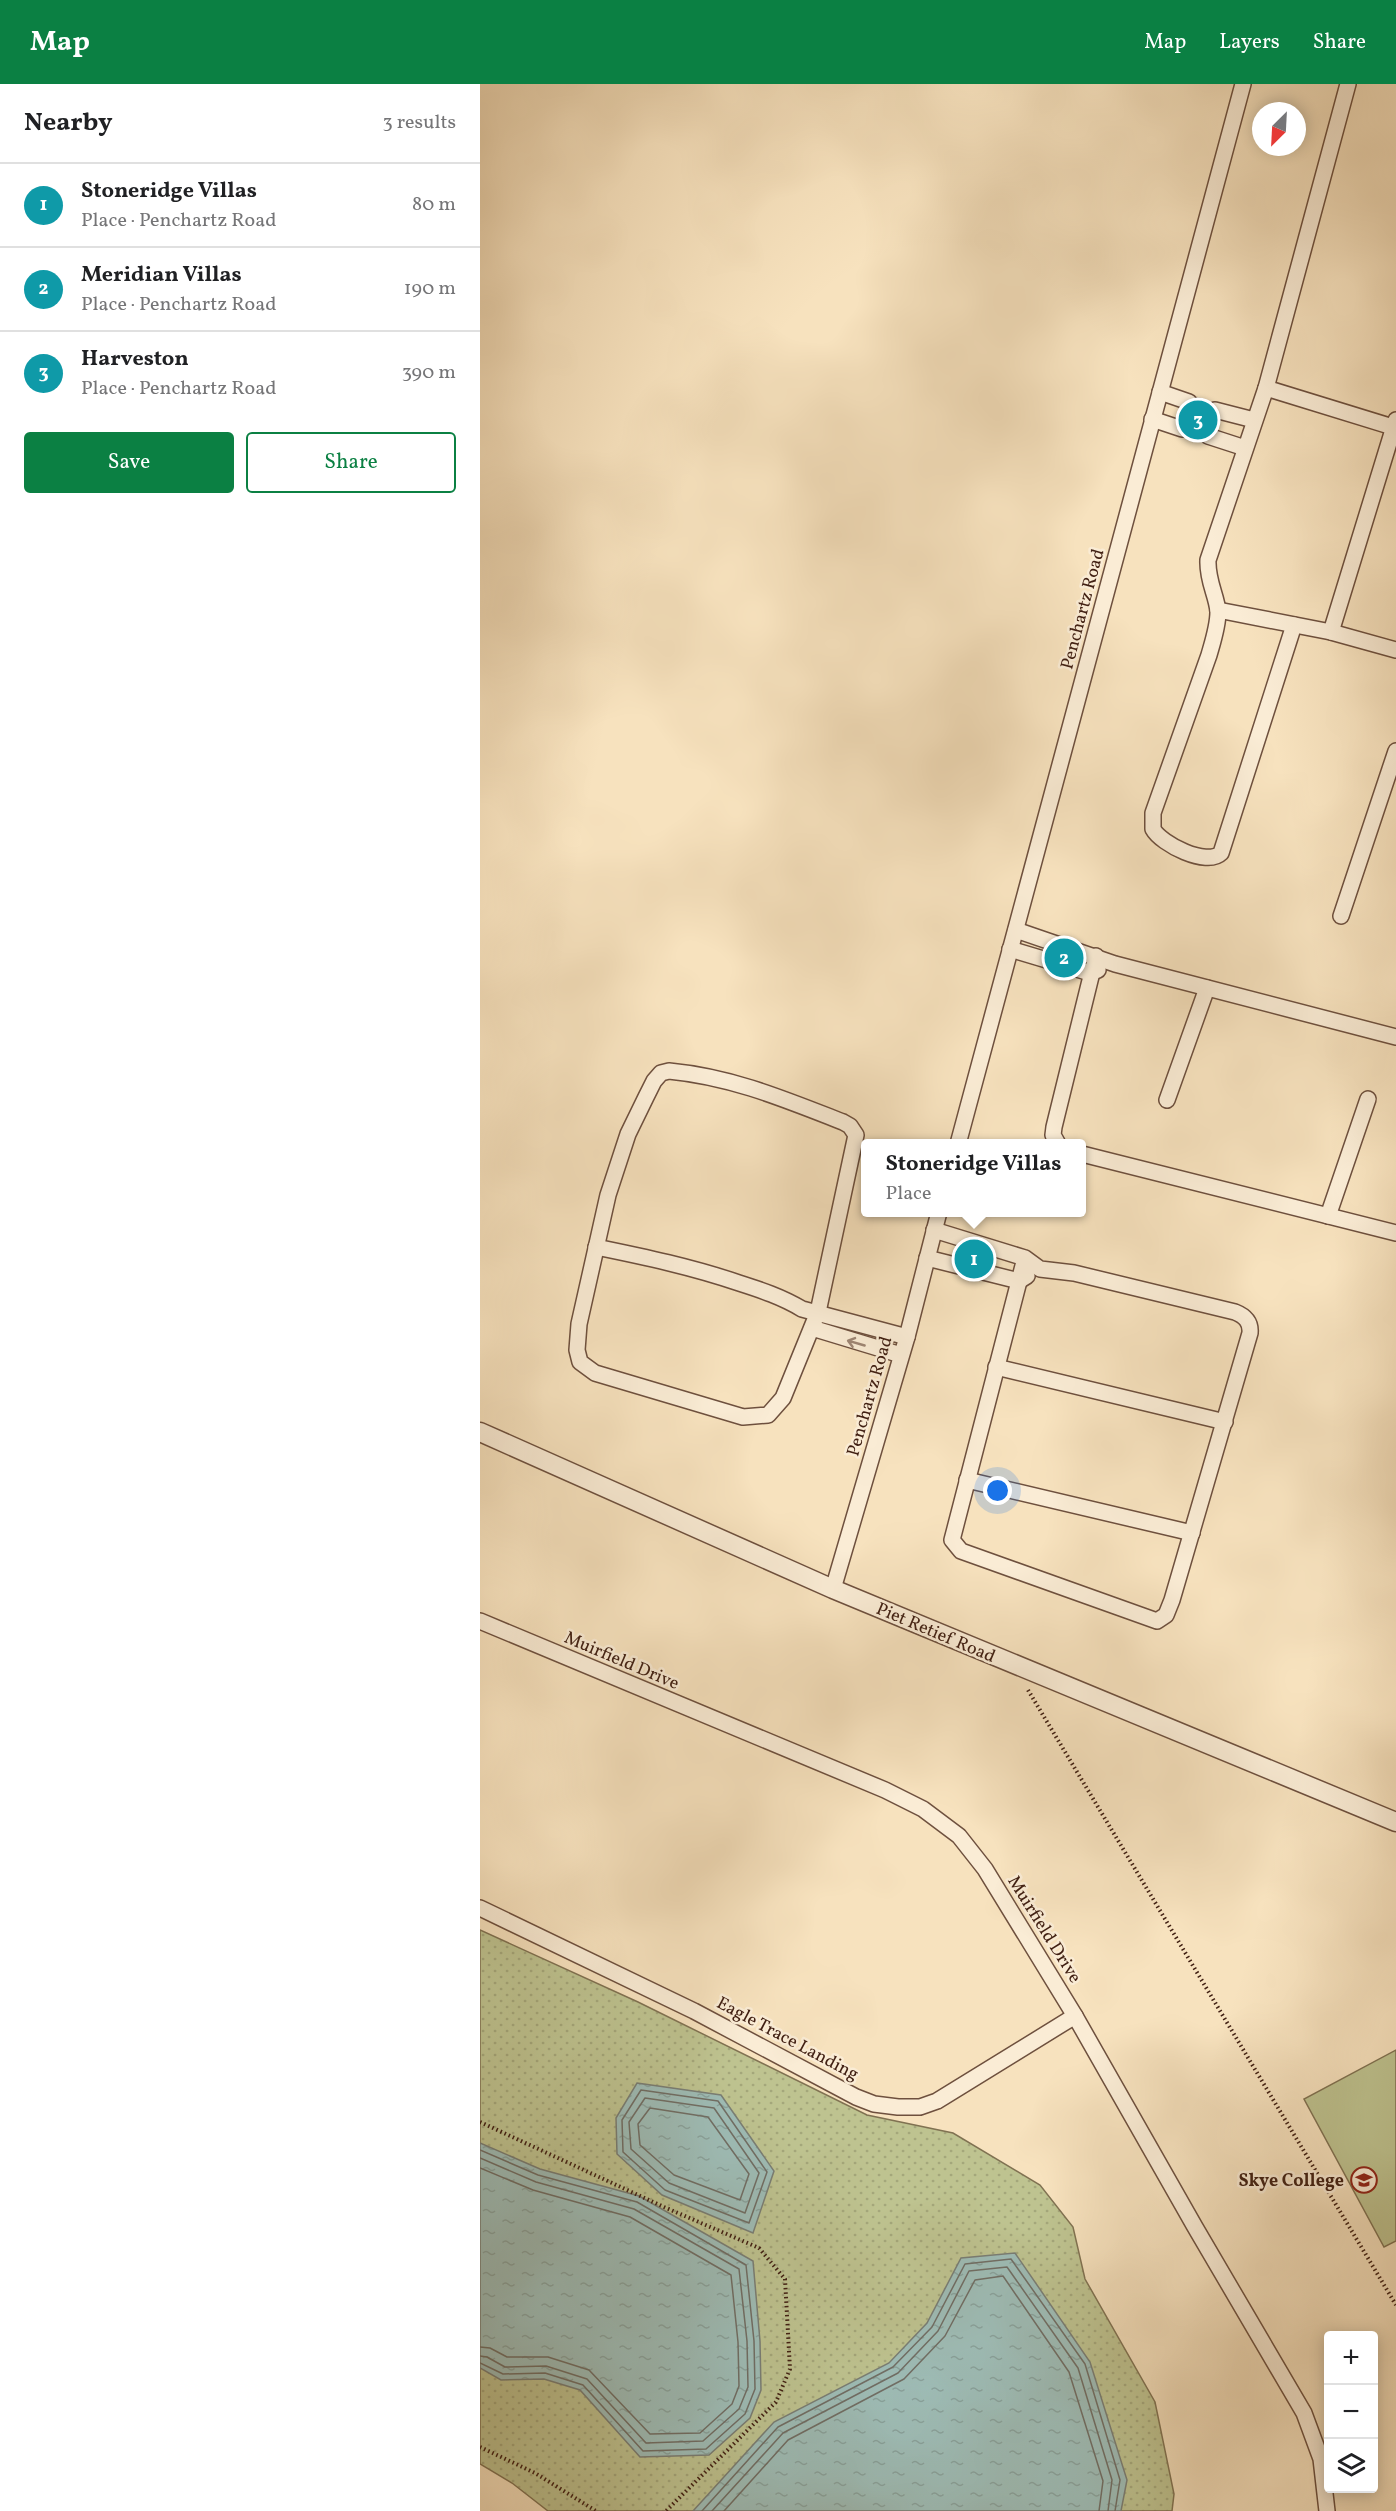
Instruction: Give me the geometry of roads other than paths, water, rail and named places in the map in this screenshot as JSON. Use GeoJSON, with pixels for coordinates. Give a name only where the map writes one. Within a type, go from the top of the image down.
{"type":"FeatureCollection","features":[{"type":"Feature","properties":{"kind":"street","name":"Penchartz Road"},"geometry":{"type":"LineString","coordinates":[[959,1139],[1243,84]]}},
{"type":"Feature","properties":{"kind":"street"},"geometry":{"type":"LineString","coordinates":[[1294,625],[1224,848],[1217,858],[1206,859],[1164,843],[1156,835],[1152,820],[1209,655],[1218,610],[1208,575],[1208,560],[1266,388],[1348,84]]}},
{"type":"Feature","properties":{"kind":"street"},"geometry":{"type":"LineString","coordinates":[[1266,388],[1395,425],[1331,632]]}},
{"type":"Feature","properties":{"kind":"street"},"geometry":{"type":"LineString","coordinates":[[1160,392],[1189,402]]}},
{"type":"Feature","properties":{"kind":"street"},"geometry":{"type":"LineString","coordinates":[[1215,410],[1254,420]]}},
{"type":"Feature","properties":{"kind":"street"},"geometry":{"type":"LineString","coordinates":[[1152,419],[1182,429]]}},
{"type":"Feature","properties":{"kind":"street"},"geometry":{"type":"LineString","coordinates":[[1208,436],[1245,448]]}},
{"type":"Feature","properties":{"kind":"street"},"geometry":{"type":"LineString","coordinates":[[1218,610],[1331,632],[1396,650]]}},
{"type":"Feature","properties":{"kind":"street"},"geometry":{"type":"LineString","coordinates":[[1341,916],[1396,751]]}},
{"type":"Feature","properties":{"kind":"street"},"geometry":{"type":"LineString","coordinates":[[1016,930],[1115,964],[1396,1037]]}},
{"type":"Feature","properties":{"kind":"street"},"geometry":{"type":"LineString","coordinates":[[1010,949],[1090,974],[1115,964]]}},
{"type":"Feature","properties":{"kind":"street"},"geometry":{"type":"LineString","coordinates":[[1056,1139],[1053,1135],[1054,1127],[1096,956]]}},
{"type":"Feature","properties":{"kind":"street"},"geometry":{"type":"LineString","coordinates":[[1167,1100],[1207,988]]}},
{"type":"Feature","properties":{"kind":"street"},"geometry":{"type":"LineString","coordinates":[[669,1071],[704,1074],[729,1080],[843,1122],[850,1126],[855,1135],[818,1312],[783,1398],[768,1415],[743,1417],[595,1373],[580,1362],[577,1350],[579,1324],[596,1247],[628,1134],[654,1081],[662,1073],[669,1071]]}},
{"type":"Feature","properties":{"kind":"street"},"geometry":{"type":"LineString","coordinates":[[1328,1216],[1368,1099]]}},
{"type":"Feature","properties":{"kind":"street"},"geometry":{"type":"LineString","coordinates":[[1086,1155],[1396,1233]]}},
{"type":"Feature","properties":{"kind":"street","name":"Penchartz Road"},"geometry":{"type":"LineString","coordinates":[[833,1589],[907,1337],[938,1217]]}},
{"type":"Feature","properties":{"kind":"street"},"geometry":{"type":"LineString","coordinates":[[934,1230],[1025,1258],[1040,1269],[1088,1276],[1242,1315],[1250,1324],[1251,1333],[1169,1609],[1162,1619],[1157,1621],[957,1548],[952,1540],[1025,1258]]}},
{"type":"Feature","properties":{"kind":"street"},"geometry":{"type":"LineString","coordinates":[[596,1247],[688,1266],[788,1300],[802,1309],[907,1337]]}},
{"type":"Feature","properties":{"kind":"street"},"geometry":{"type":"LineString","coordinates":[[927,1258],[1019,1281],[1040,1269]]}},
{"type":"Feature","properties":{"kind":"street"},"geometry":{"type":"LineString","coordinates":[[802,1309],[812,1328],[901,1355]]}},
{"type":"Feature","properties":{"kind":"street"},"geometry":{"type":"LineString","coordinates":[[996,1367],[1225,1422]]}},
{"type":"Feature","properties":{"kind":"street","name":"Piet Retief Road"},"geometry":{"type":"LineString","coordinates":[[480,1432],[833,1589],[1396,1822]]}},
{"type":"Feature","properties":{"kind":"street"},"geometry":{"type":"LineString","coordinates":[[967,1480],[1192,1533]]}},
{"type":"Feature","properties":{"kind":"street","name":"Muirfield Drive"},"geometry":{"type":"LineString","coordinates":[[480,1621],[885,1790],[939,1819],[959,1836],[985,1869],[1075,2016],[1304,2413],[1321,2459],[1327,2511]]}},
{"type":"Feature","properties":{"kind":"street","name":"Eagle Trace Landing"},"geometry":{"type":"LineString","coordinates":[[480,1908],[694,2011],[839,2089],[874,2104],[920,2107],[937,2101],[1075,2016]]}},
{"type":"Feature","properties":{"kind":"water"},"geometry":{"type":"Polygon","coordinates":[[[637,2083],[721,2095],[774,2171],[753,2233],[662,2195],[617,2154],[616,2118],[637,2083]]]}},
{"type":"Feature","properties":{"kind":"water"},"geometry":{"type":"Polygon","coordinates":[[[480,2143],[540,2169],[639,2196],[753,2261],[760,2341],[761,2390],[750,2418],[709,2455],[640,2457],[580,2390],[544,2379],[501,2380],[480,2368],[480,2143]]]}},
{"type":"Feature","properties":{"kind":"water"},"geometry":{"type":"Polygon","coordinates":[[[1015,2253],[1090,2362],[1127,2480],[1121,2511],[693,2511],[774,2422],[889,2363],[927,2323],[961,2258],[1015,2253]]]}},
{"type":"Feature","properties":{"kind":"tunnel"},"geometry":{"type":"LineString","coordinates":[[1189,402],[1215,410]]}},
{"type":"Feature","properties":{"kind":"tunnel"},"geometry":{"type":"LineString","coordinates":[[1182,429],[1208,436]]}},
{"type":"Feature","properties":{"kind":"place","name":"Harveston"},"geometry":{"type":"Point","coordinates":[1198,420]}},
{"type":"Feature","properties":{"kind":"place","name":"Meridian Villas"},"geometry":{"type":"Point","coordinates":[1064,958]}},
{"type":"Feature","properties":{"kind":"place","name":"Stoneridge Villas"},"geometry":{"type":"Point","coordinates":[974,1259]}},
{"type":"Feature","properties":{"kind":"place","name":"Skye College"},"geometry":{"type":"Point","coordinates":[1364,2180]}}]}
